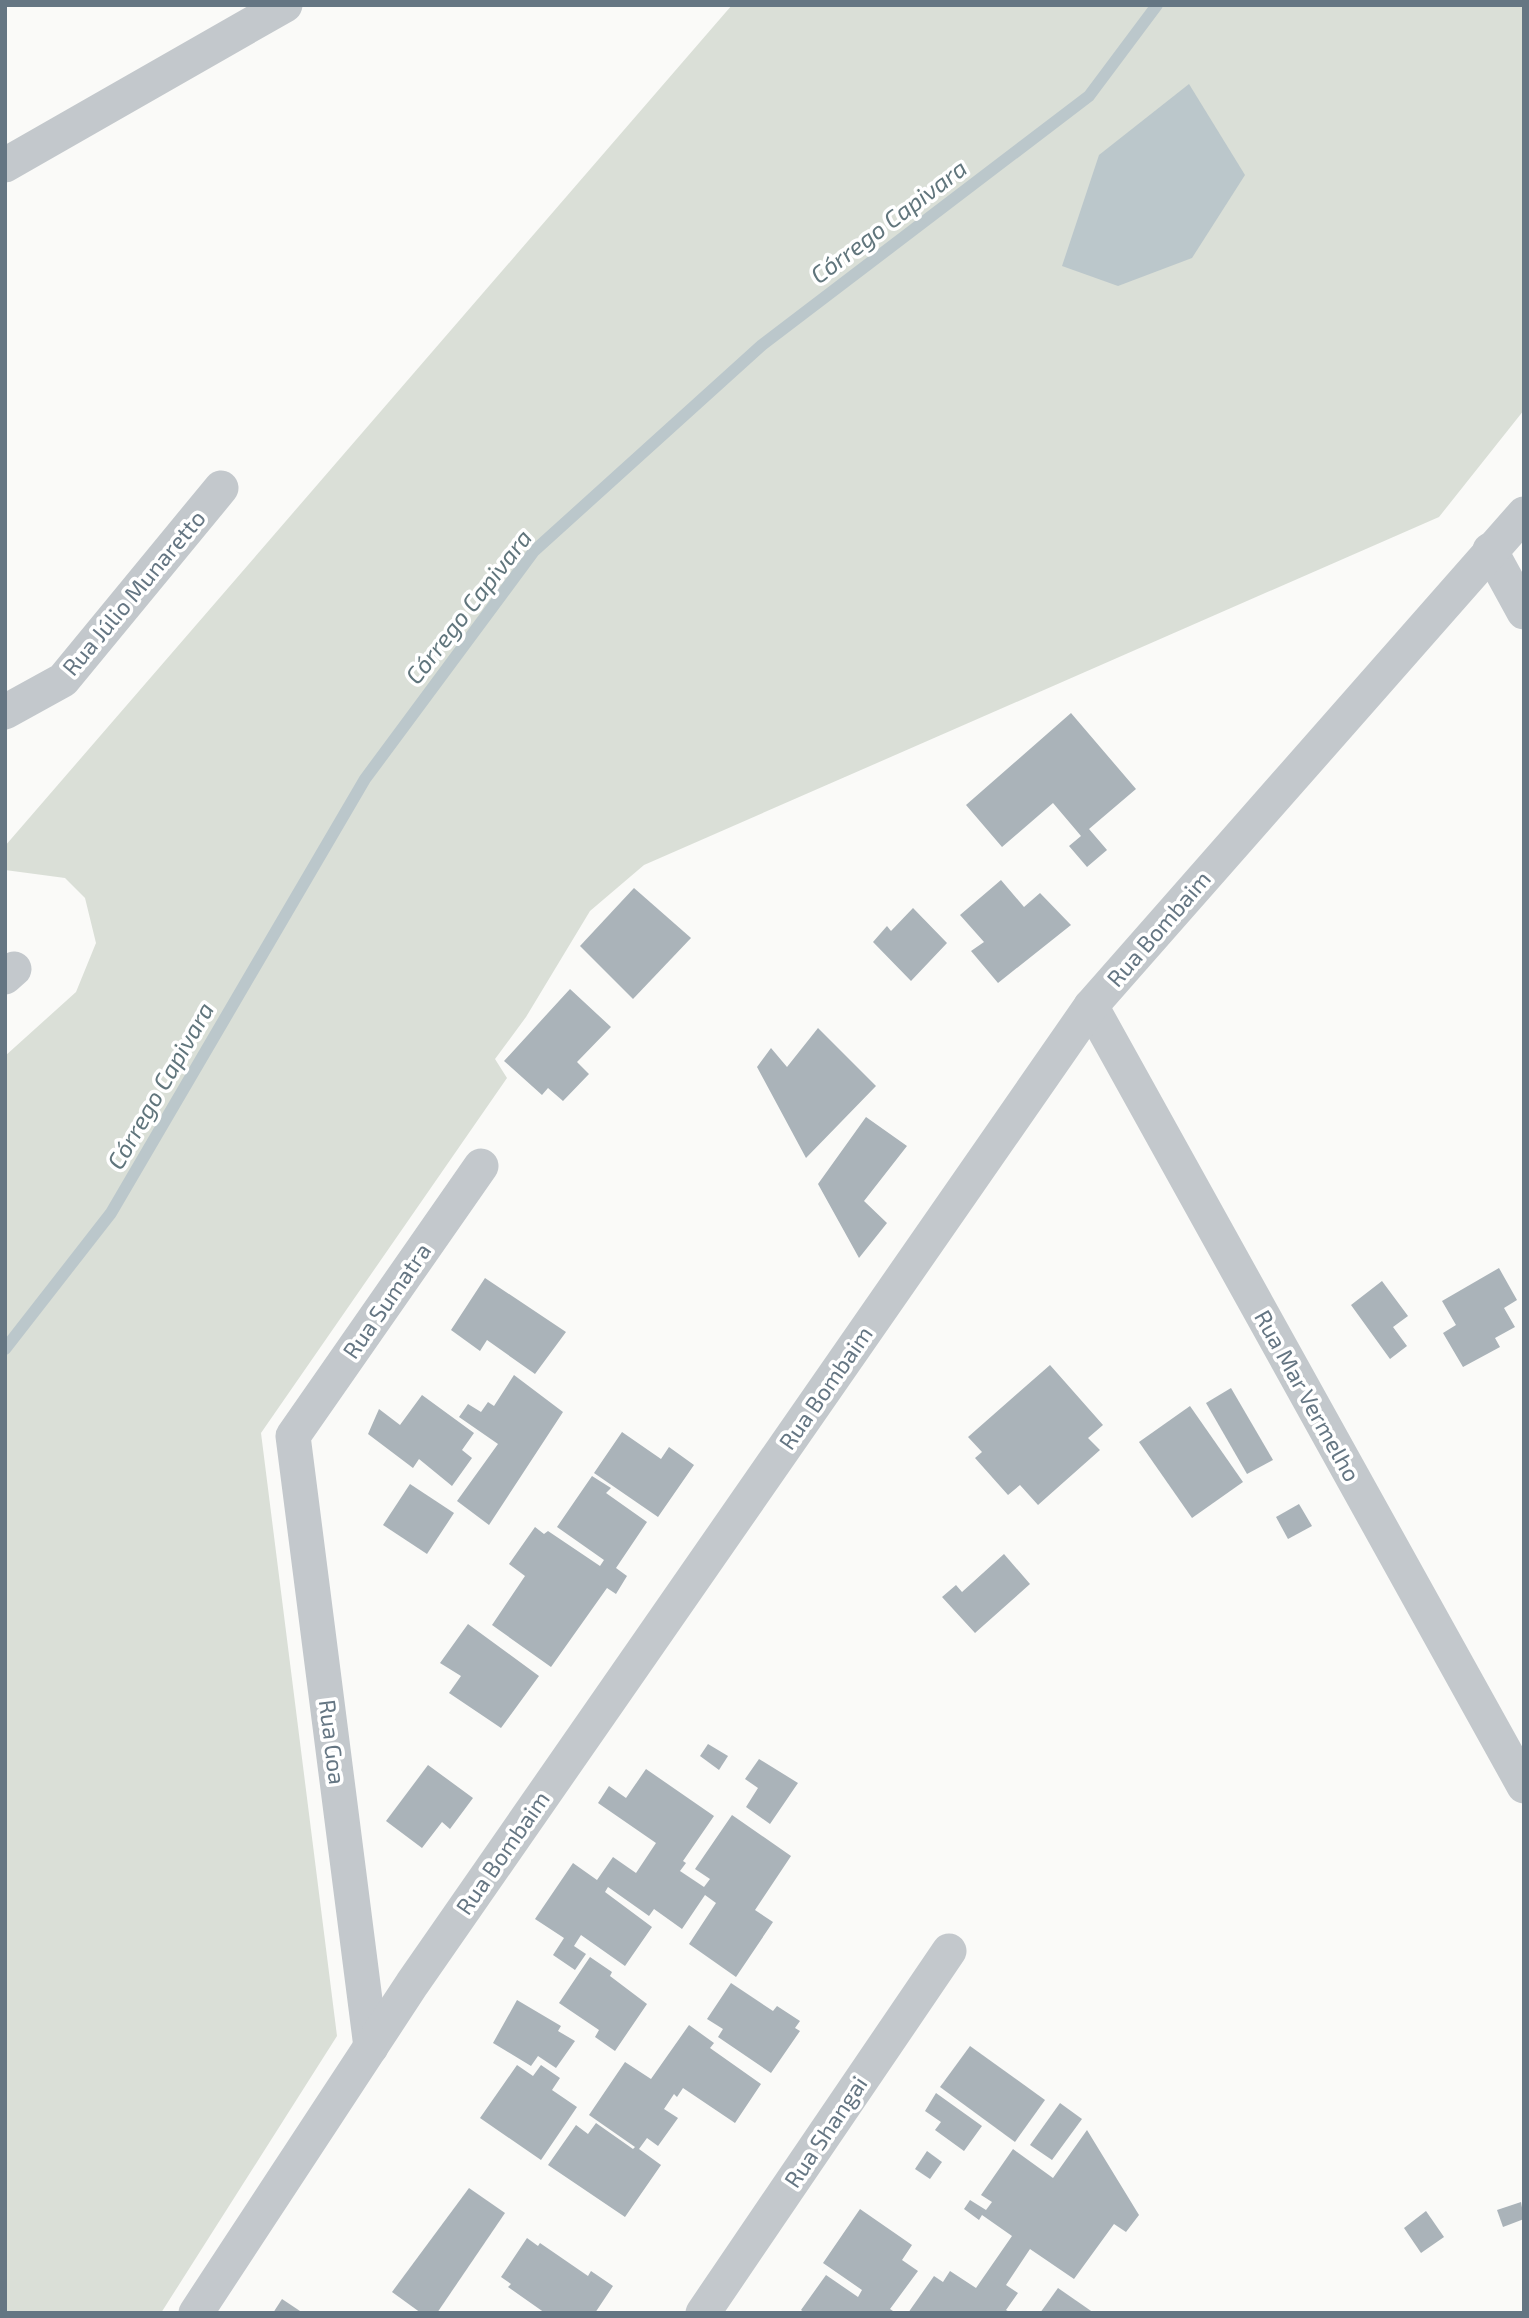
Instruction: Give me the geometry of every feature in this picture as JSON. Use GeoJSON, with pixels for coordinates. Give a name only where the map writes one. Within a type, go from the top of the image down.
{"type":"FeatureCollection","features":[{"type":"Feature","properties":{"kind":"street"},"geometry":{"type":"LineString","coordinates":[[5,165],[285,5]]}},
{"type":"Feature","properties":{"kind":"street","name":"Rua Júlio Munaretto"},"geometry":{"type":"LineString","coordinates":[[5,712],[63,680],[220,488]]}},
{"type":"Feature","properties":{"kind":"street","name":"Rua Bombaim"},"geometry":{"type":"LineString","coordinates":[[197,2313],[371,2047],[1091,1006],[1524,514]]}},
{"type":"Feature","properties":{"kind":"street"},"geometry":{"type":"LineString","coordinates":[[1490,550],[1524,612]]}},
{"type":"Feature","properties":{"kind":"street","name":"Rua Mar Vermelho"},"geometry":{"type":"LineString","coordinates":[[1091,1006],[1524,1786]]}},
{"type":"Feature","properties":{"kind":"street","name":"Rua Sumatra"},"geometry":{"type":"LineString","coordinates":[[293,1436],[481,1166]]}},
{"type":"Feature","properties":{"kind":"street","name":"Rua Goa"},"geometry":{"type":"LineString","coordinates":[[293,1436],[371,2047]]}},
{"type":"Feature","properties":{"kind":"street","name":"Rua Shangai"},"geometry":{"type":"LineString","coordinates":[[703,2313],[949,1951]]}},
{"type":"Feature","properties":{"kind":"shaded area"},"geometry":{"type":"Polygon","coordinates":[[[732,5],[1524,5],[1524,410],[1439,517],[644,865],[590,911],[526,1017],[495,1059],[507,1078],[261,1433],[337,2036],[161,2313],[5,2313],[5,1056],[76,992],[96,943],[85,898],[65,878],[5,870],[5,846],[732,5]]]}},
{"type":"Feature","properties":{"kind":"shaded area"},"geometry":{"type":"Polygon","coordinates":[[[1189,84],[1245,175],[1192,258],[1118,286],[1062,266],[1099,155],[1189,84]]]}},
{"type":"Feature","properties":{"kind":"building"},"geometry":{"type":"Polygon","coordinates":[[[1071,713],[1136,789],[1089,829],[1107,850],[1087,867],[1069,846],[1081,836],[1053,803],[1002,847],[966,805],[1071,713]]]}},
{"type":"Feature","properties":{"kind":"building"},"geometry":{"type":"Polygon","coordinates":[[[1001,880],[1024,907],[1040,893],[1071,925],[998,983],[971,951],[984,942],[960,915],[1001,880]]]}},
{"type":"Feature","properties":{"kind":"building"},"geometry":{"type":"Polygon","coordinates":[[[634,888],[691,938],[633,999],[580,946],[634,888]]]}},
{"type":"Feature","properties":{"kind":"building"},"geometry":{"type":"Polygon","coordinates":[[[913,908],[947,943],[911,981],[873,942],[887,926],[891,931],[913,908]]]}},
{"type":"Feature","properties":{"kind":"building"},"geometry":{"type":"Polygon","coordinates":[[[570,989],[611,1027],[577,1062],[589,1074],[563,1101],[548,1088],[542,1095],[504,1061],[570,989]]]}},
{"type":"Feature","properties":{"kind":"building"},"geometry":{"type":"Polygon","coordinates":[[[818,1028],[876,1086],[806,1158],[757,1067],[771,1048],[787,1067],[818,1028]]]}},
{"type":"Feature","properties":{"kind":"building"},"geometry":{"type":"Polygon","coordinates":[[[866,1117],[907,1146],[864,1201],[887,1223],[859,1258],[818,1184],[866,1117]]]}},
{"type":"Feature","properties":{"kind":"building"},"geometry":{"type":"Polygon","coordinates":[[[1499,1268],[1517,1300],[1504,1308],[1515,1327],[1495,1338],[1500,1347],[1463,1367],[1443,1333],[1456,1325],[1442,1301],[1499,1268]]]}},
{"type":"Feature","properties":{"kind":"building"},"geometry":{"type":"Polygon","coordinates":[[[485,1278],[566,1332],[535,1374],[487,1340],[480,1351],[451,1330],[485,1278]]]}},
{"type":"Feature","properties":{"kind":"building"},"geometry":{"type":"Polygon","coordinates":[[[1382,1281],[1408,1316],[1393,1327],[1407,1346],[1390,1359],[1351,1305],[1382,1281]]]}},
{"type":"Feature","properties":{"kind":"building"},"geometry":{"type":"Polygon","coordinates":[[[1050,1365],[1103,1425],[1088,1438],[1100,1450],[1038,1505],[1020,1485],[1008,1495],[975,1458],[982,1452],[968,1437],[1050,1365]]]}},
{"type":"Feature","properties":{"kind":"building"},"geometry":{"type":"Polygon","coordinates":[[[514,1375],[563,1412],[489,1525],[457,1501],[498,1444],[459,1417],[468,1404],[481,1412],[488,1402],[494,1406],[514,1375]]]}},
{"type":"Feature","properties":{"kind":"building"},"geometry":{"type":"Polygon","coordinates":[[[1231,1388],[1273,1460],[1247,1474],[1206,1403],[1231,1388]]]}},
{"type":"Feature","properties":{"kind":"building"},"geometry":{"type":"Polygon","coordinates":[[[422,1395],[474,1433],[462,1450],[472,1458],[452,1486],[419,1459],[413,1468],[368,1434],[379,1409],[400,1425],[422,1395]]]}},
{"type":"Feature","properties":{"kind":"building"},"geometry":{"type":"Polygon","coordinates":[[[1190,1406],[1243,1482],[1192,1518],[1139,1442],[1190,1406]]]}},
{"type":"Feature","properties":{"kind":"building"},"geometry":{"type":"Polygon","coordinates":[[[622,1432],[661,1459],[669,1447],[694,1465],[658,1517],[594,1473],[622,1432]]]}},
{"type":"Feature","properties":{"kind":"building"},"geometry":{"type":"Polygon","coordinates":[[[592,1476],[611,1488],[606,1493],[647,1522],[616,1568],[627,1576],[616,1594],[607,1588],[551,1667],[492,1625],[525,1576],[509,1564],[535,1527],[544,1534],[548,1531],[600,1566],[604,1560],[557,1527],[592,1476]]]}},
{"type":"Feature","properties":{"kind":"building"},"geometry":{"type":"Polygon","coordinates":[[[410,1484],[454,1513],[427,1554],[383,1525],[410,1484]]]}},
{"type":"Feature","properties":{"kind":"building"},"geometry":{"type":"Polygon","coordinates":[[[1299,1504],[1312,1526],[1288,1539],[1276,1517],[1299,1504]]]}},
{"type":"Feature","properties":{"kind":"building"},"geometry":{"type":"Polygon","coordinates":[[[1004,1554],[1030,1584],[975,1633],[942,1597],[956,1585],[962,1592],[1004,1554]]]}},
{"type":"Feature","properties":{"kind":"building"},"geometry":{"type":"Polygon","coordinates":[[[468,1624],[539,1676],[501,1728],[449,1693],[461,1676],[440,1663],[468,1624]]]}},
{"type":"Feature","properties":{"kind":"building"},"geometry":{"type":"Polygon","coordinates":[[[708,1744],[728,1756],[719,1770],[700,1756],[708,1744]]]}},
{"type":"Feature","properties":{"kind":"building"},"geometry":{"type":"Polygon","coordinates":[[[759,1759],[798,1783],[770,1824],[746,1807],[758,1788],[745,1779],[759,1759]]]}},
{"type":"Feature","properties":{"kind":"building"},"geometry":{"type":"Polygon","coordinates":[[[428,1765],[473,1798],[450,1829],[442,1822],[422,1848],[386,1821],[428,1765]]]}},
{"type":"Feature","properties":{"kind":"building"},"geometry":{"type":"Polygon","coordinates":[[[646,1769],[714,1816],[683,1861],[686,1863],[680,1871],[704,1887],[710,1879],[695,1869],[732,1815],[791,1856],[755,1910],[773,1922],[736,1977],[689,1944],[716,1903],[705,1895],[682,1929],[654,1909],[649,1916],[608,1887],[605,1892],[652,1927],[625,1966],[581,1935],[574,1946],[586,1954],[575,1970],[553,1955],[564,1938],[535,1919],[573,1863],[597,1880],[613,1857],[636,1873],[656,1843],[598,1803],[609,1786],[626,1798],[646,1769]]]}},
{"type":"Feature","properties":{"kind":"building"},"geometry":{"type":"Polygon","coordinates":[[[590,1957],[612,1972],[610,1976],[647,2004],[615,2051],[595,2037],[599,2030],[559,2003],[590,1957]]]}},
{"type":"Feature","properties":{"kind":"building"},"geometry":{"type":"Polygon","coordinates":[[[731,1983],[773,2011],[777,2006],[800,2021],[795,2028],[800,2031],[771,2073],[718,2037],[723,2029],[707,2019],[731,1983]]]}},
{"type":"Feature","properties":{"kind":"building"},"geometry":{"type":"Polygon","coordinates":[[[517,2000],[561,2026],[558,2031],[575,2041],[556,2068],[538,2056],[531,2066],[493,2043],[517,2000]]]}},
{"type":"Feature","properties":{"kind":"building"},"geometry":{"type":"Polygon","coordinates":[[[689,2025],[714,2043],[710,2048],[761,2084],[735,2123],[683,2088],[677,2097],[674,2094],[664,2109],[678,2118],[658,2146],[647,2138],[639,2149],[661,2165],[625,2217],[548,2165],[576,2125],[588,2134],[596,2123],[633,2149],[635,2147],[589,2115],[625,2062],[651,2079],[689,2025]]]}},
{"type":"Feature","properties":{"kind":"building"},"geometry":{"type":"Polygon","coordinates":[[[970,2046],[1045,2100],[1015,2142],[940,2087],[970,2046]]]}},
{"type":"Feature","properties":{"kind":"building"},"geometry":{"type":"Polygon","coordinates":[[[517,2065],[533,2076],[541,2065],[560,2078],[552,2090],[577,2107],[541,2160],[480,2118],[517,2065]]]}},
{"type":"Feature","properties":{"kind":"building"},"geometry":{"type":"Polygon","coordinates":[[[936,2093],[982,2126],[964,2151],[935,2130],[941,2122],[925,2111],[936,2093]]]}},
{"type":"Feature","properties":{"kind":"building"},"geometry":{"type":"Polygon","coordinates":[[[1060,2103],[1082,2119],[1052,2160],[1030,2145],[1060,2103]]]}},
{"type":"Feature","properties":{"kind":"building"},"geometry":{"type":"Polygon","coordinates":[[[1087,2130],[1139,2215],[1126,2232],[1114,2224],[1074,2279],[1030,2249],[1006,2285],[1018,2293],[1006,2310],[1011,2313],[908,2313],[934,2276],[943,2282],[950,2271],[976,2288],[1012,2236],[982,2215],[979,2220],[964,2209],[970,2200],[986,2210],[992,2202],[981,2195],[1013,2149],[1053,2178],[1087,2130]]]}},
{"type":"Feature","properties":{"kind":"building"},"geometry":{"type":"Polygon","coordinates":[[[927,2151],[942,2162],[930,2179],[915,2169],[927,2151]]]}},
{"type":"Feature","properties":{"kind":"building"},"geometry":{"type":"Polygon","coordinates":[[[469,2188],[505,2213],[437,2313],[421,2313],[392,2292],[469,2188]]]}},
{"type":"Feature","properties":{"kind":"building"},"geometry":{"type":"Polygon","coordinates":[[[1521,2202],[1524,2219],[1503,2227],[1497,2210],[1521,2202]]]}},
{"type":"Feature","properties":{"kind":"building"},"geometry":{"type":"Polygon","coordinates":[[[860,2209],[912,2245],[902,2260],[918,2271],[890,2309],[896,2313],[805,2313],[801,2310],[826,2275],[858,2297],[862,2290],[823,2263],[860,2209]]]}},
{"type":"Feature","properties":{"kind":"building"},"geometry":{"type":"Polygon","coordinates":[[[1426,2211],[1444,2237],[1421,2253],[1404,2228],[1426,2211]]]}},
{"type":"Feature","properties":{"kind":"building"},"geometry":{"type":"Polygon","coordinates":[[[527,2238],[538,2246],[540,2243],[588,2276],[591,2271],[613,2286],[595,2313],[545,2313],[508,2287],[511,2284],[501,2277],[527,2238]]]}},
{"type":"Feature","properties":{"kind":"building"},"geometry":{"type":"Polygon","coordinates":[[[1058,2288],[1094,2313],[1040,2313],[1058,2288]]]}},
{"type":"Feature","properties":{"kind":"building"},"geometry":{"type":"Polygon","coordinates":[[[282,2299],[303,2313],[273,2313],[282,2299]]]}},
{"type":"Feature","properties":{"kind":"waterway","name":"Córrego Capivara"},"geometry":{"type":"LineString","coordinates":[[5,1349],[111,1213],[365,779],[534,551],[762,345],[1089,96],[1157,5]]}}]}
